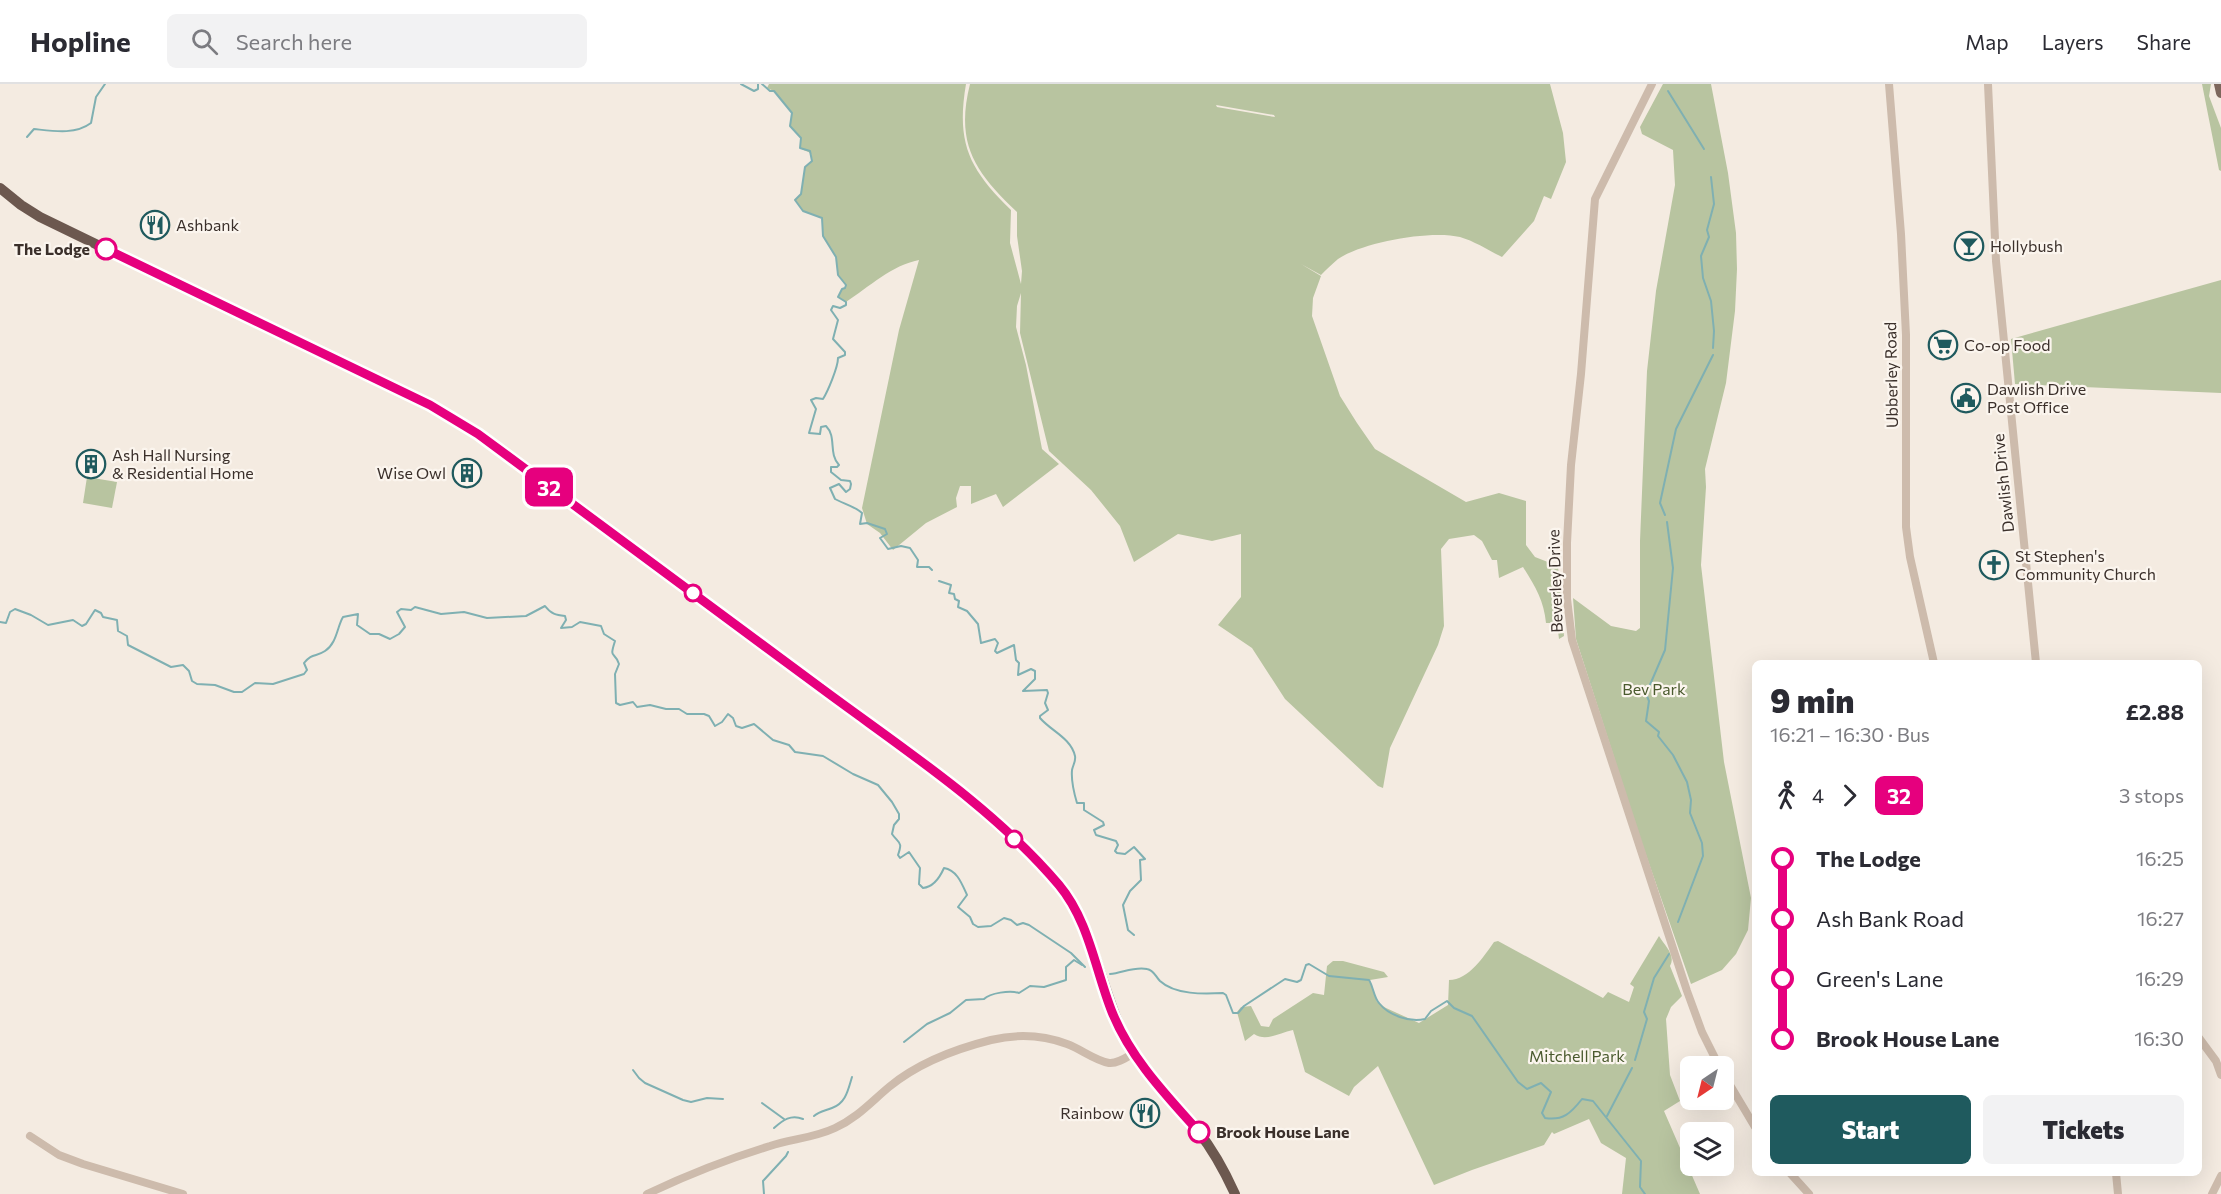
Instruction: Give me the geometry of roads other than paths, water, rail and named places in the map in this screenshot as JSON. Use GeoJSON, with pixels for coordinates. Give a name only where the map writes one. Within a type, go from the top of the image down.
{"type":"FeatureCollection","features":[{"type":"Feature","properties":{"kind":"highway"},"geometry":{"type":"LineString","coordinates":[[0,188],[40,217],[430,405],[454,419],[951,784],[1022,846],[1072,903],[1090,943],[1113,1012],[1134,1053],[1160,1088],[1199,1132],[1235,1194]]}},
{"type":"Feature","properties":{"kind":"main road"},"geometry":{"type":"LineString","coordinates":[[2219,84],[2221,93]]}},
{"type":"Feature","properties":{"kind":"street","name":"Beverley Drive"},"geometry":{"type":"LineString","coordinates":[[1652,84],[1595,199],[1571,465],[1567,599],[1572,640],[1687,991],[1702,1032],[1714,1056]]}},
{"type":"Feature","properties":{"kind":"street","name":"Ubberley Road"},"geometry":{"type":"LineString","coordinates":[[1889,84],[1901,234],[1906,335],[1906,527],[1910,557],[1933,660]]}},
{"type":"Feature","properties":{"kind":"street","name":"Dawlish Drive"},"geometry":{"type":"LineString","coordinates":[[1988,84],[1996,261],[2036,660]]}},
{"type":"Feature","properties":{"kind":"street"},"geometry":{"type":"LineString","coordinates":[[647,1194],[712,1165],[773,1145],[826,1133],[862,1112],[890,1087],[915,1070],[946,1054],[971,1046],[1020,1036],[1036,1036],[1066,1043],[1109,1063],[1119,1061],[1134,1053]]}},
{"type":"Feature","properties":{"kind":"street"},"geometry":{"type":"LineString","coordinates":[[2202,1042],[2214,1059],[2221,1075]]}},
{"type":"Feature","properties":{"kind":"street"},"geometry":{"type":"LineString","coordinates":[[1734,1092],[1752,1122]]}},
{"type":"Feature","properties":{"kind":"street"},"geometry":{"type":"LineString","coordinates":[[30,1136],[59,1155],[183,1194]]}},
{"type":"Feature","properties":{"kind":"street"},"geometry":{"type":"LineString","coordinates":[[1793,1176],[1809,1194]]}},
{"type":"Feature","properties":{"kind":"street"},"geometry":{"type":"LineString","coordinates":[[2116,1176],[2118,1194]]}},
{"type":"Feature","properties":{"kind":"street"},"geometry":{"type":"LineString","coordinates":[[2212,1194],[2221,1176]]}},
{"type":"Feature","properties":{"kind":"waterway"},"geometry":{"type":"LineString","coordinates":[[27,137],[34,129],[71,131],[91,123],[96,97],[105,84]]}},
{"type":"Feature","properties":{"kind":"waterway"},"geometry":{"type":"LineString","coordinates":[[741,84],[754,91],[758,89],[758,84]]}},
{"type":"Feature","properties":{"kind":"waterway"},"geometry":{"type":"LineString","coordinates":[[762,84],[770,91],[774,91],[792,113],[790,126],[801,138],[800,148],[810,151],[812,161],[805,167],[801,194],[795,200],[803,211],[822,218],[823,236],[836,257],[838,275],[846,285],[838,297],[846,302],[846,305],[840,308],[833,306],[831,310],[838,320],[833,339],[845,355],[838,358],[823,399],[811,400],[816,409],[809,433],[820,434],[821,427],[826,426],[831,435],[834,455],[839,465],[831,467],[831,472],[841,480],[850,481],[850,489],[846,492],[839,484],[830,488],[835,499],[862,513],[860,524],[867,523],[885,529],[887,534],[880,538],[888,549],[901,546],[910,548],[918,560],[917,567],[929,567],[932,570]]}},
{"type":"Feature","properties":{"kind":"waterway"},"geometry":{"type":"LineString","coordinates":[[1668,91],[1704,149]]}},
{"type":"Feature","properties":{"kind":"waterway"},"geometry":{"type":"LineString","coordinates":[[1711,177],[1714,204],[1707,230],[1709,237],[1701,256],[1703,278],[1711,301],[1713,348]]}},
{"type":"Feature","properties":{"kind":"waterway"},"geometry":{"type":"LineString","coordinates":[[1665,515],[1660,503],[1676,429],[1713,355]]}},
{"type":"Feature","properties":{"kind":"waterway"},"geometry":{"type":"LineString","coordinates":[[1667,522],[1673,568],[1665,650],[1646,694],[1649,701],[1646,721],[1659,732],[1658,736],[1673,755],[1687,782],[1691,800],[1690,813],[1702,843],[1703,856],[1678,922]]}},
{"type":"Feature","properties":{"kind":"waterway"},"geometry":{"type":"LineString","coordinates":[[939,581],[951,585],[949,593],[954,594],[955,599],[959,601],[958,607],[967,611],[978,624],[981,643],[995,639],[998,643],[995,651],[997,653],[1014,645],[1016,660],[1019,663],[1018,675],[1031,669],[1035,671],[1035,679],[1023,691],[1047,690],[1045,703],[1048,710],[1040,718],[1065,739],[1073,750],[1075,761],[1072,778],[1077,803],[1084,803],[1084,810],[1104,825],[1094,830],[1096,835],[1116,841],[1118,845],[1115,851],[1117,853],[1125,854],[1134,847],[1145,859],[1140,860],[1141,880],[1130,891],[1123,905],[1128,930],[1134,935]]}},
{"type":"Feature","properties":{"kind":"waterway"},"geometry":{"type":"LineString","coordinates":[[0,622],[6,623],[10,612],[15,609],[48,625],[73,620],[82,626],[86,624],[95,610],[103,617],[117,620],[118,631],[127,636],[128,645],[171,667],[183,665],[189,671],[192,681],[197,684],[215,685],[234,692],[242,692],[255,683],[273,684],[304,674],[307,670],[304,663],[329,648],[343,617],[358,614],[357,625],[370,634],[379,634],[390,639],[405,627],[397,612],[401,609],[411,610],[415,607],[441,614],[464,612],[487,618],[526,616],[545,606],[554,614],[565,616],[566,620],[561,628],[572,627],[580,622],[601,626],[604,634],[615,641],[612,653],[619,664],[615,674],[616,703],[620,705],[633,702],[637,707],[650,705],[679,709],[687,714],[704,714],[709,716],[715,726],[722,722],[728,714],[733,718],[736,726],[742,728],[754,724],[773,740],[789,745],[795,752],[823,756],[853,774],[878,785],[899,814],[892,834],[900,845],[898,855],[900,858],[909,852],[920,868],[919,884],[923,888],[933,884],[944,868],[949,869],[959,878],[967,895],[958,907],[970,917],[973,924],[978,927],[991,926],[1004,918],[1017,925],[1023,923],[1029,925],[1071,953],[1085,967]]}},
{"type":"Feature","properties":{"kind":"waterway"},"geometry":{"type":"LineString","coordinates":[[1635,1060],[1647,1019],[1644,1012],[1654,978],[1669,954]]}},
{"type":"Feature","properties":{"kind":"waterway"},"geometry":{"type":"LineString","coordinates":[[904,1042],[927,1024],[950,1013],[966,1000],[984,999],[1000,993],[1019,993],[1030,986],[1044,987],[1066,980],[1066,967],[1074,960],[1082,965]]}},
{"type":"Feature","properties":{"kind":"waterway"},"geometry":{"type":"LineString","coordinates":[[1110,974],[1142,968],[1153,972],[1166,986],[1174,989],[1190,993],[1223,993],[1233,1013],[1238,1013],[1244,1006],[1285,979],[1297,982],[1301,980],[1306,965],[1309,964],[1329,976],[1369,980],[1377,1001],[1394,1014],[1406,1019],[1425,1019],[1431,1011],[1447,1001],[1454,1008],[1472,1016],[1518,1082],[1527,1089],[1541,1083],[1551,1092],[1542,1113],[1545,1118],[1551,1119],[1566,1115],[1582,1099],[1593,1101],[1641,1161],[1640,1187],[1645,1194]]}},
{"type":"Feature","properties":{"kind":"waterway"},"geometry":{"type":"LineString","coordinates":[[1607,1116],[1632,1068]]}},
{"type":"Feature","properties":{"kind":"waterway"},"geometry":{"type":"LineString","coordinates":[[633,1070],[645,1083],[683,1100],[691,1102],[707,1098],[723,1099]]}},
{"type":"Feature","properties":{"kind":"waterway"},"geometry":{"type":"LineString","coordinates":[[814,1116],[840,1103],[846,1095],[852,1077]]}},
{"type":"Feature","properties":{"kind":"waterway"},"geometry":{"type":"LineString","coordinates":[[762,1103],[784,1119]]}},
{"type":"Feature","properties":{"kind":"waterway"},"geometry":{"type":"LineString","coordinates":[[774,1128],[787,1119],[795,1117],[803,1119]]}},
{"type":"Feature","properties":{"kind":"waterway"},"geometry":{"type":"LineString","coordinates":[[764,1194],[763,1181],[788,1152]]}},
{"type":"Feature","properties":{"kind":"place","name":"Ashbank"},"geometry":{"type":"Point","coordinates":[155,225]}},
{"type":"Feature","properties":{"kind":"place","name":"Hollybush"},"geometry":{"type":"Point","coordinates":[1969,246]}},
{"type":"Feature","properties":{"kind":"place","name":"The Lodge"},"geometry":{"type":"Point","coordinates":[106,249]}},
{"type":"Feature","properties":{"kind":"place","name":"Co-op Food"},"geometry":{"type":"Point","coordinates":[1943,345]}},
{"type":"Feature","properties":{"kind":"place","name":"Dawlish Drive Post Office"},"geometry":{"type":"Point","coordinates":[1966,398]}},
{"type":"Feature","properties":{"kind":"place","name":"Ash Hall Nursing & Residential Home"},"geometry":{"type":"Point","coordinates":[91,464]}},
{"type":"Feature","properties":{"kind":"place","name":"Wise Owl"},"geometry":{"type":"Point","coordinates":[467,473]}},
{"type":"Feature","properties":{"kind":"place","name":"St Stephen's Community Church"},"geometry":{"type":"Point","coordinates":[1994,565]}},
{"type":"Feature","properties":{"kind":"place","name":"Rainbow"},"geometry":{"type":"Point","coordinates":[1145,1113]}},
{"type":"Feature","properties":{"kind":"place","name":"Brook House Lane"},"geometry":{"type":"Point","coordinates":[1199,1132]}},
{"type":"Feature","properties":{"kind":"park label","name":"Bev Park"},"geometry":{"type":"Point","coordinates":[1654,689]}},
{"type":"Feature","properties":{"kind":"park label","name":"Mitchell Park"},"geometry":{"type":"Point","coordinates":[1577,1056]}}]}
